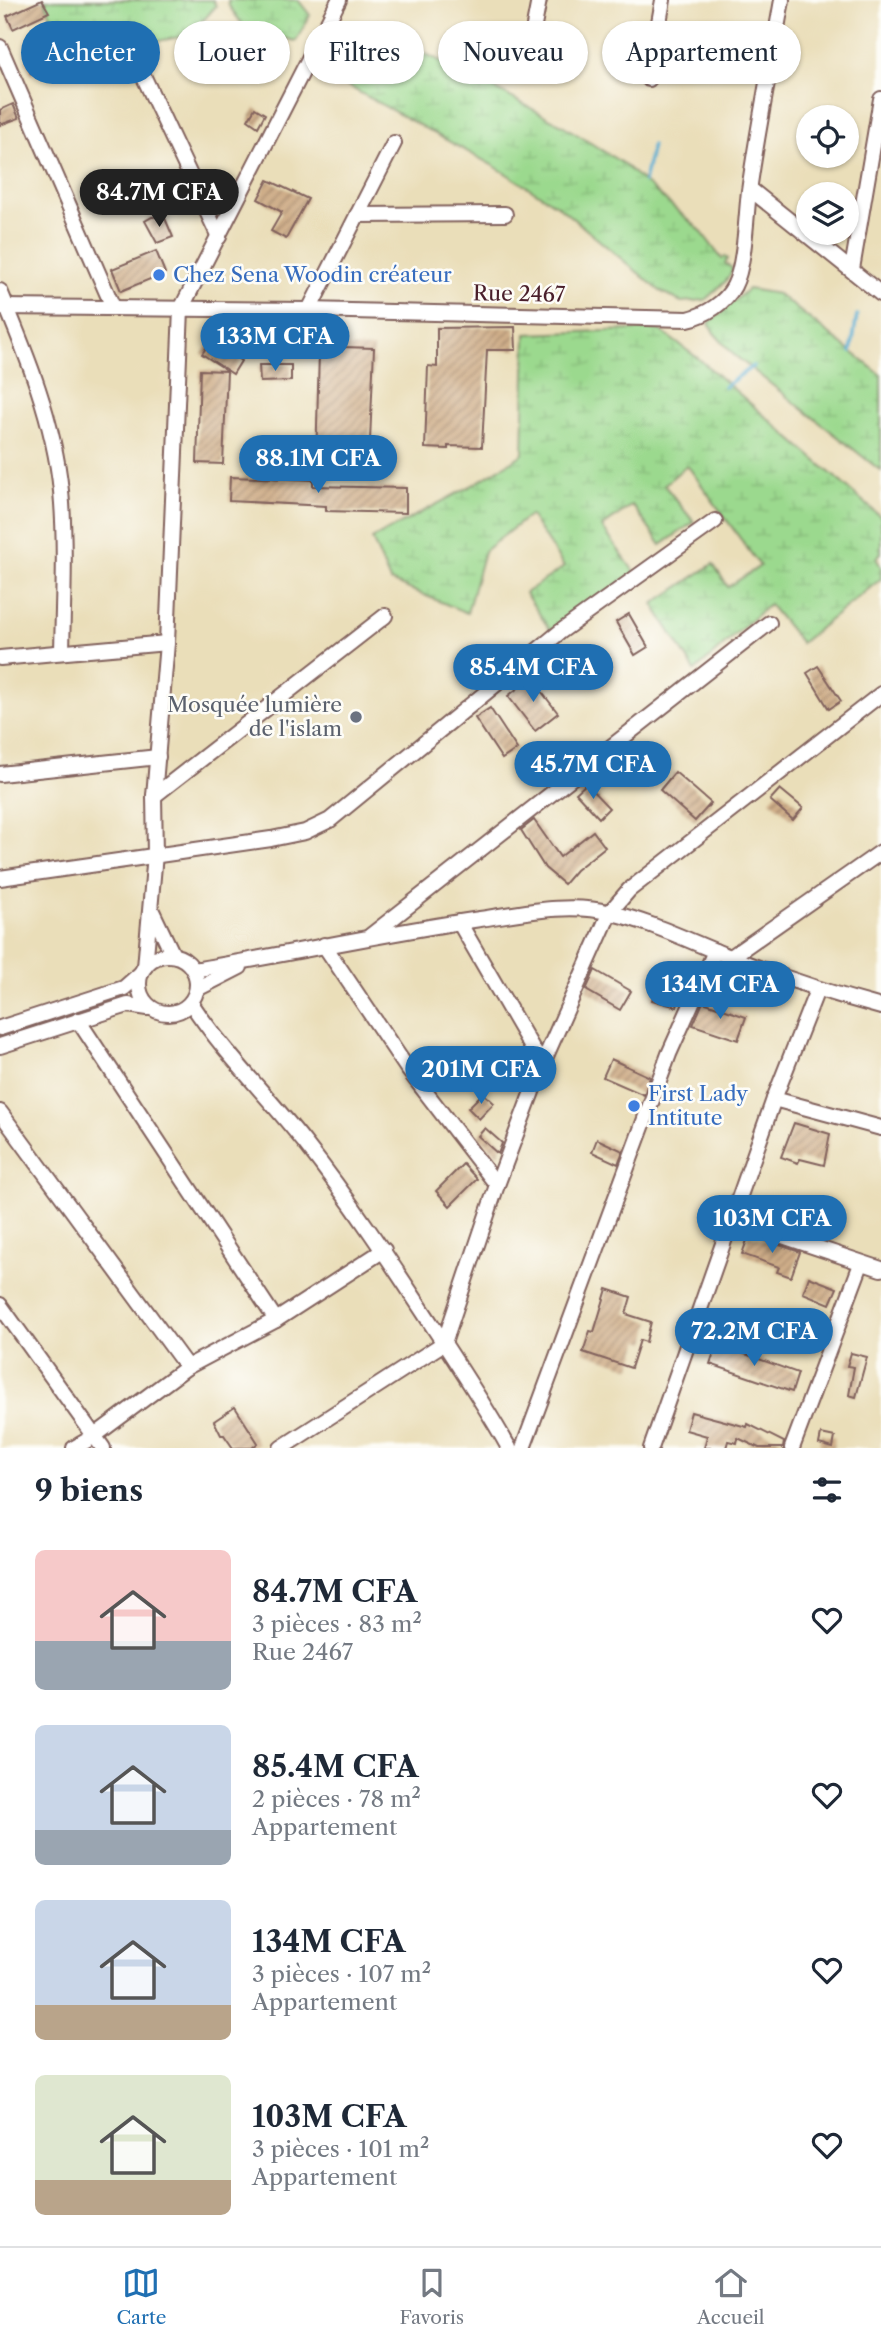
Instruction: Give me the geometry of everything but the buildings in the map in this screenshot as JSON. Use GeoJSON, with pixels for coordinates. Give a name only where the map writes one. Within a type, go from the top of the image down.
{"type":"FeatureCollection","features":[{"type":"Feature","properties":{"kind":"street"},"geometry":{"type":"LineString","coordinates":[[148,1008],[140,993],[155,854],[154,796],[167,643],[181,309],[339,0]]}},
{"type":"Feature","properties":{"kind":"street"},"geometry":{"type":"LineString","coordinates":[[535,21],[539,0]]}},
{"type":"Feature","properties":{"kind":"street"},"geometry":{"type":"LineString","coordinates":[[659,21],[663,0]]}},
{"type":"Feature","properties":{"kind":"street","name":"Rue 2467"},"geometry":{"type":"LineString","coordinates":[[4,308],[309,310],[688,319],[701,316],[726,297],[734,285],[739,269],[782,0]]}},
{"type":"Feature","properties":{"kind":"street"},"geometry":{"type":"LineString","coordinates":[[0,47],[113,307]]}},
{"type":"Feature","properties":{"kind":"street"},"geometry":{"type":"LineString","coordinates":[[147,84],[219,237]]}},
{"type":"Feature","properties":{"kind":"street"},"geometry":{"type":"LineString","coordinates":[[852,270],[881,99]]}},
{"type":"Feature","properties":{"kind":"street"},"geometry":{"type":"LineString","coordinates":[[309,310],[394,143]]}},
{"type":"Feature","properties":{"kind":"street"},"geometry":{"type":"LineString","coordinates":[[750,188],[881,294]]}},
{"type":"Feature","properties":{"kind":"street"},"geometry":{"type":"LineString","coordinates":[[357,215],[505,214]]}},
{"type":"Feature","properties":{"kind":"street"},"geometry":{"type":"LineString","coordinates":[[0,291],[4,308],[40,393],[61,489],[64,528],[62,652]]}},
{"type":"Feature","properties":{"kind":"street"},"geometry":{"type":"LineString","coordinates":[[0,878],[294,835],[330,820],[560,632],[715,521]]}},
{"type":"Feature","properties":{"kind":"street"},"geometry":{"type":"LineString","coordinates":[[154,796],[385,616]]}},
{"type":"Feature","properties":{"kind":"street"},"geometry":{"type":"LineString","coordinates":[[369,936],[769,623]]}},
{"type":"Feature","properties":{"kind":"street"},"geometry":{"type":"LineString","coordinates":[[0,658],[167,643]]}},
{"type":"Feature","properties":{"kind":"street"},"geometry":{"type":"LineString","coordinates":[[281,1448],[444,1343],[497,1185],[542,1065],[610,912],[629,890],[881,694]]}},
{"type":"Feature","properties":{"kind":"street"},"geometry":{"type":"LineString","coordinates":[[0,774],[158,757]]}},
{"type":"Feature","properties":{"kind":"street"},"geometry":{"type":"LineString","coordinates":[[731,957],[881,852]]}},
{"type":"Feature","properties":{"kind":"street"},"geometry":{"type":"LineString","coordinates":[[151,908],[173,955]]}},
{"type":"Feature","properties":{"kind":"street"},"geometry":{"type":"LineString","coordinates":[[193,970],[369,936],[559,909],[610,912],[817,990],[881,1007]]}},
{"type":"Feature","properties":{"kind":"street"},"geometry":{"type":"LineString","coordinates":[[459,922],[542,1065]]}},
{"type":"Feature","properties":{"kind":"street"},"geometry":{"type":"LineString","coordinates":[[324,945],[407,1068],[497,1185]]}},
{"type":"Feature","properties":{"kind":"street"},"geometry":{"type":"LineString","coordinates":[[523,1448],[669,1054],[715,951]]}},
{"type":"Feature","properties":{"kind":"street"},"geometry":{"type":"LineString","coordinates":[[0,1028],[124,988],[157,957],[173,955],[184,959],[193,970],[197,989]]}},
{"type":"Feature","properties":{"kind":"street"},"geometry":{"type":"LineString","coordinates":[[0,1046],[128,1005],[168,1014],[186,1007],[197,989],[254,960]]}},
{"type":"Feature","properties":{"kind":"street"},"geometry":{"type":"LineString","coordinates":[[651,1448],[774,1099],[817,990]]}},
{"type":"Feature","properties":{"kind":"street"},"geometry":{"type":"LineString","coordinates":[[186,1007],[304,1142],[384,1251],[444,1343],[502,1445]]}},
{"type":"Feature","properties":{"kind":"street"},"geometry":{"type":"LineString","coordinates":[[78,1020],[276,1320]]}},
{"type":"Feature","properties":{"kind":"street"},"geometry":{"type":"LineString","coordinates":[[774,1099],[881,1128]]}},
{"type":"Feature","properties":{"kind":"street"},"geometry":{"type":"LineString","coordinates":[[0,1112],[187,1367]]}},
{"type":"Feature","properties":{"kind":"street"},"geometry":{"type":"LineString","coordinates":[[732,1219],[881,1269]]}},
{"type":"Feature","properties":{"kind":"street"},"geometry":{"type":"LineString","coordinates":[[74,1448],[98,1442],[187,1367],[276,1320],[384,1251]]}},
{"type":"Feature","properties":{"kind":"street"},"geometry":{"type":"LineString","coordinates":[[792,1448],[862,1264]]}},
{"type":"Feature","properties":{"kind":"street"},"geometry":{"type":"LineString","coordinates":[[0,1305],[98,1442]]}},
{"type":"Feature","properties":{"kind":"green space"},"geometry":{"type":"Polygon","coordinates":[[[44,0],[213,0],[216,6],[203,21],[174,21],[174,38],[160,41],[160,21],[53,21],[44,0]]]}},
{"type":"Feature","properties":{"kind":"green space"},"geometry":{"type":"Polygon","coordinates":[[[228,0],[298,0],[310,15],[304,21],[296,41],[290,40],[290,21],[240,21],[228,0]]]}},
{"type":"Feature","properties":{"kind":"green space"},"geometry":{"type":"Polygon","coordinates":[[[424,53],[438,60],[438,84],[487,84],[564,126],[622,163],[700,230],[722,259],[725,256],[728,259],[725,263],[733,269],[726,281],[705,300],[681,302],[660,291],[558,206],[494,166],[344,84],[424,84],[424,53]]]}},
{"type":"Feature","properties":{"kind":"green space"},"geometry":{"type":"Polygon","coordinates":[[[748,289],[778,294],[881,375],[881,471],[733,354],[714,333],[709,323],[748,289]]]}},
{"type":"Feature","properties":{"kind":"green space"},"geometry":{"type":"Polygon","coordinates":[[[658,329],[699,359],[881,517],[881,553],[876,558],[881,567],[881,579],[801,643],[769,604],[695,671],[653,604],[713,564],[728,587],[760,566],[687,465],[664,485],[694,522],[661,545],[632,505],[602,527],[635,573],[551,631],[525,593],[564,567],[530,515],[484,551],[467,613],[390,581],[372,539],[471,486],[523,454],[526,334],[658,329]]]}},
{"type":"Feature","properties":{"kind":"waterway"},"geometry":{"type":"LineString","coordinates":[[644,182],[652,145]]}},
{"type":"Feature","properties":{"kind":"waterway"},"geometry":{"type":"LineString","coordinates":[[851,352],[857,315]]}},
{"type":"Feature","properties":{"kind":"waterway"},"geometry":{"type":"LineString","coordinates":[[724,387],[753,366]]}},
{"type":"Feature","properties":{"kind":"place","name":"Chez Sena Woodin créateur"},"geometry":{"type":"Point","coordinates":[159,275]}},
{"type":"Feature","properties":{"kind":"place","name":"Mosquée lumière de l'islam"},"geometry":{"type":"Point","coordinates":[356,717]}},
{"type":"Feature","properties":{"kind":"place","name":"First Lady Intitute"},"geometry":{"type":"Point","coordinates":[634,1106]}}]}
